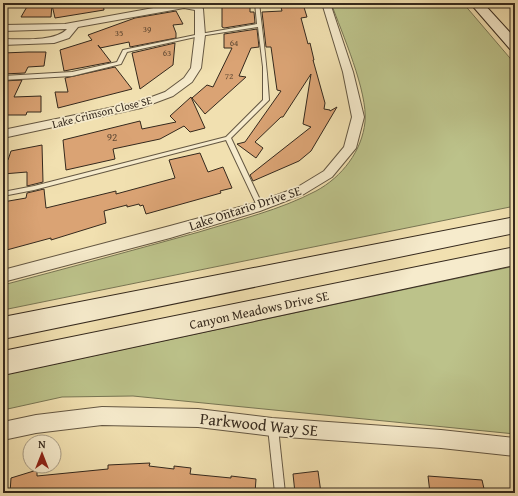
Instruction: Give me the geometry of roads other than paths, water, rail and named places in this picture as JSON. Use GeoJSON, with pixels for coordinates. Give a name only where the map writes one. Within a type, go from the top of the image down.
{"type":"FeatureCollection","features":[{"type":"Feature","properties":{"kind":"main road"},"geometry":{"type":"LineString","coordinates":[[476,3],[515,46]]}},
{"type":"Feature","properties":{"kind":"main road"},"geometry":{"type":"LineString","coordinates":[[3,328],[515,225]]}},
{"type":"Feature","properties":{"kind":"main road","name":"Canyon Meadows Drive SE"},"geometry":{"type":"LineString","coordinates":[[3,363],[515,256]]}},
{"type":"Feature","properties":{"kind":"street","name":"Lake Ontario Drive SE"},"geometry":{"type":"LineString","coordinates":[[3,276],[170,232],[260,206],[300,192],[328,174],[350,148],[358,117],[348,72],[326,3]]}},
{"type":"Feature","properties":{"kind":"street","name":"Lake Crimson Close SE"},"geometry":{"type":"LineString","coordinates":[[3,28],[65,27],[184,5],[199,9],[200,35],[196,68],[188,80],[169,94],[141,105],[3,134]]}},
{"type":"Feature","properties":{"kind":"street"},"geometry":{"type":"LineString","coordinates":[[3,42],[54,40],[66,36],[75,25]]}},
{"type":"Feature","properties":{"kind":"street","name":"Parkwood Way SE"},"geometry":{"type":"LineString","coordinates":[[3,431],[36,424],[102,416],[198,418],[272,427],[441,439],[515,447]]}},
{"type":"Feature","properties":{"kind":"lane"},"geometry":{"type":"LineString","coordinates":[[3,194],[34,188],[228,138],[266,100],[257,3]]}},
{"type":"Feature","properties":{"kind":"lane"},"geometry":{"type":"LineString","coordinates":[[3,78],[72,74],[119,63],[125,51],[200,35],[260,26]]}},
{"type":"Feature","properties":{"kind":"lane"},"geometry":{"type":"LineString","coordinates":[[228,138],[260,206]]}},
{"type":"Feature","properties":{"kind":"lane"},"geometry":{"type":"LineString","coordinates":[[272,427],[280,493]]}}]}
